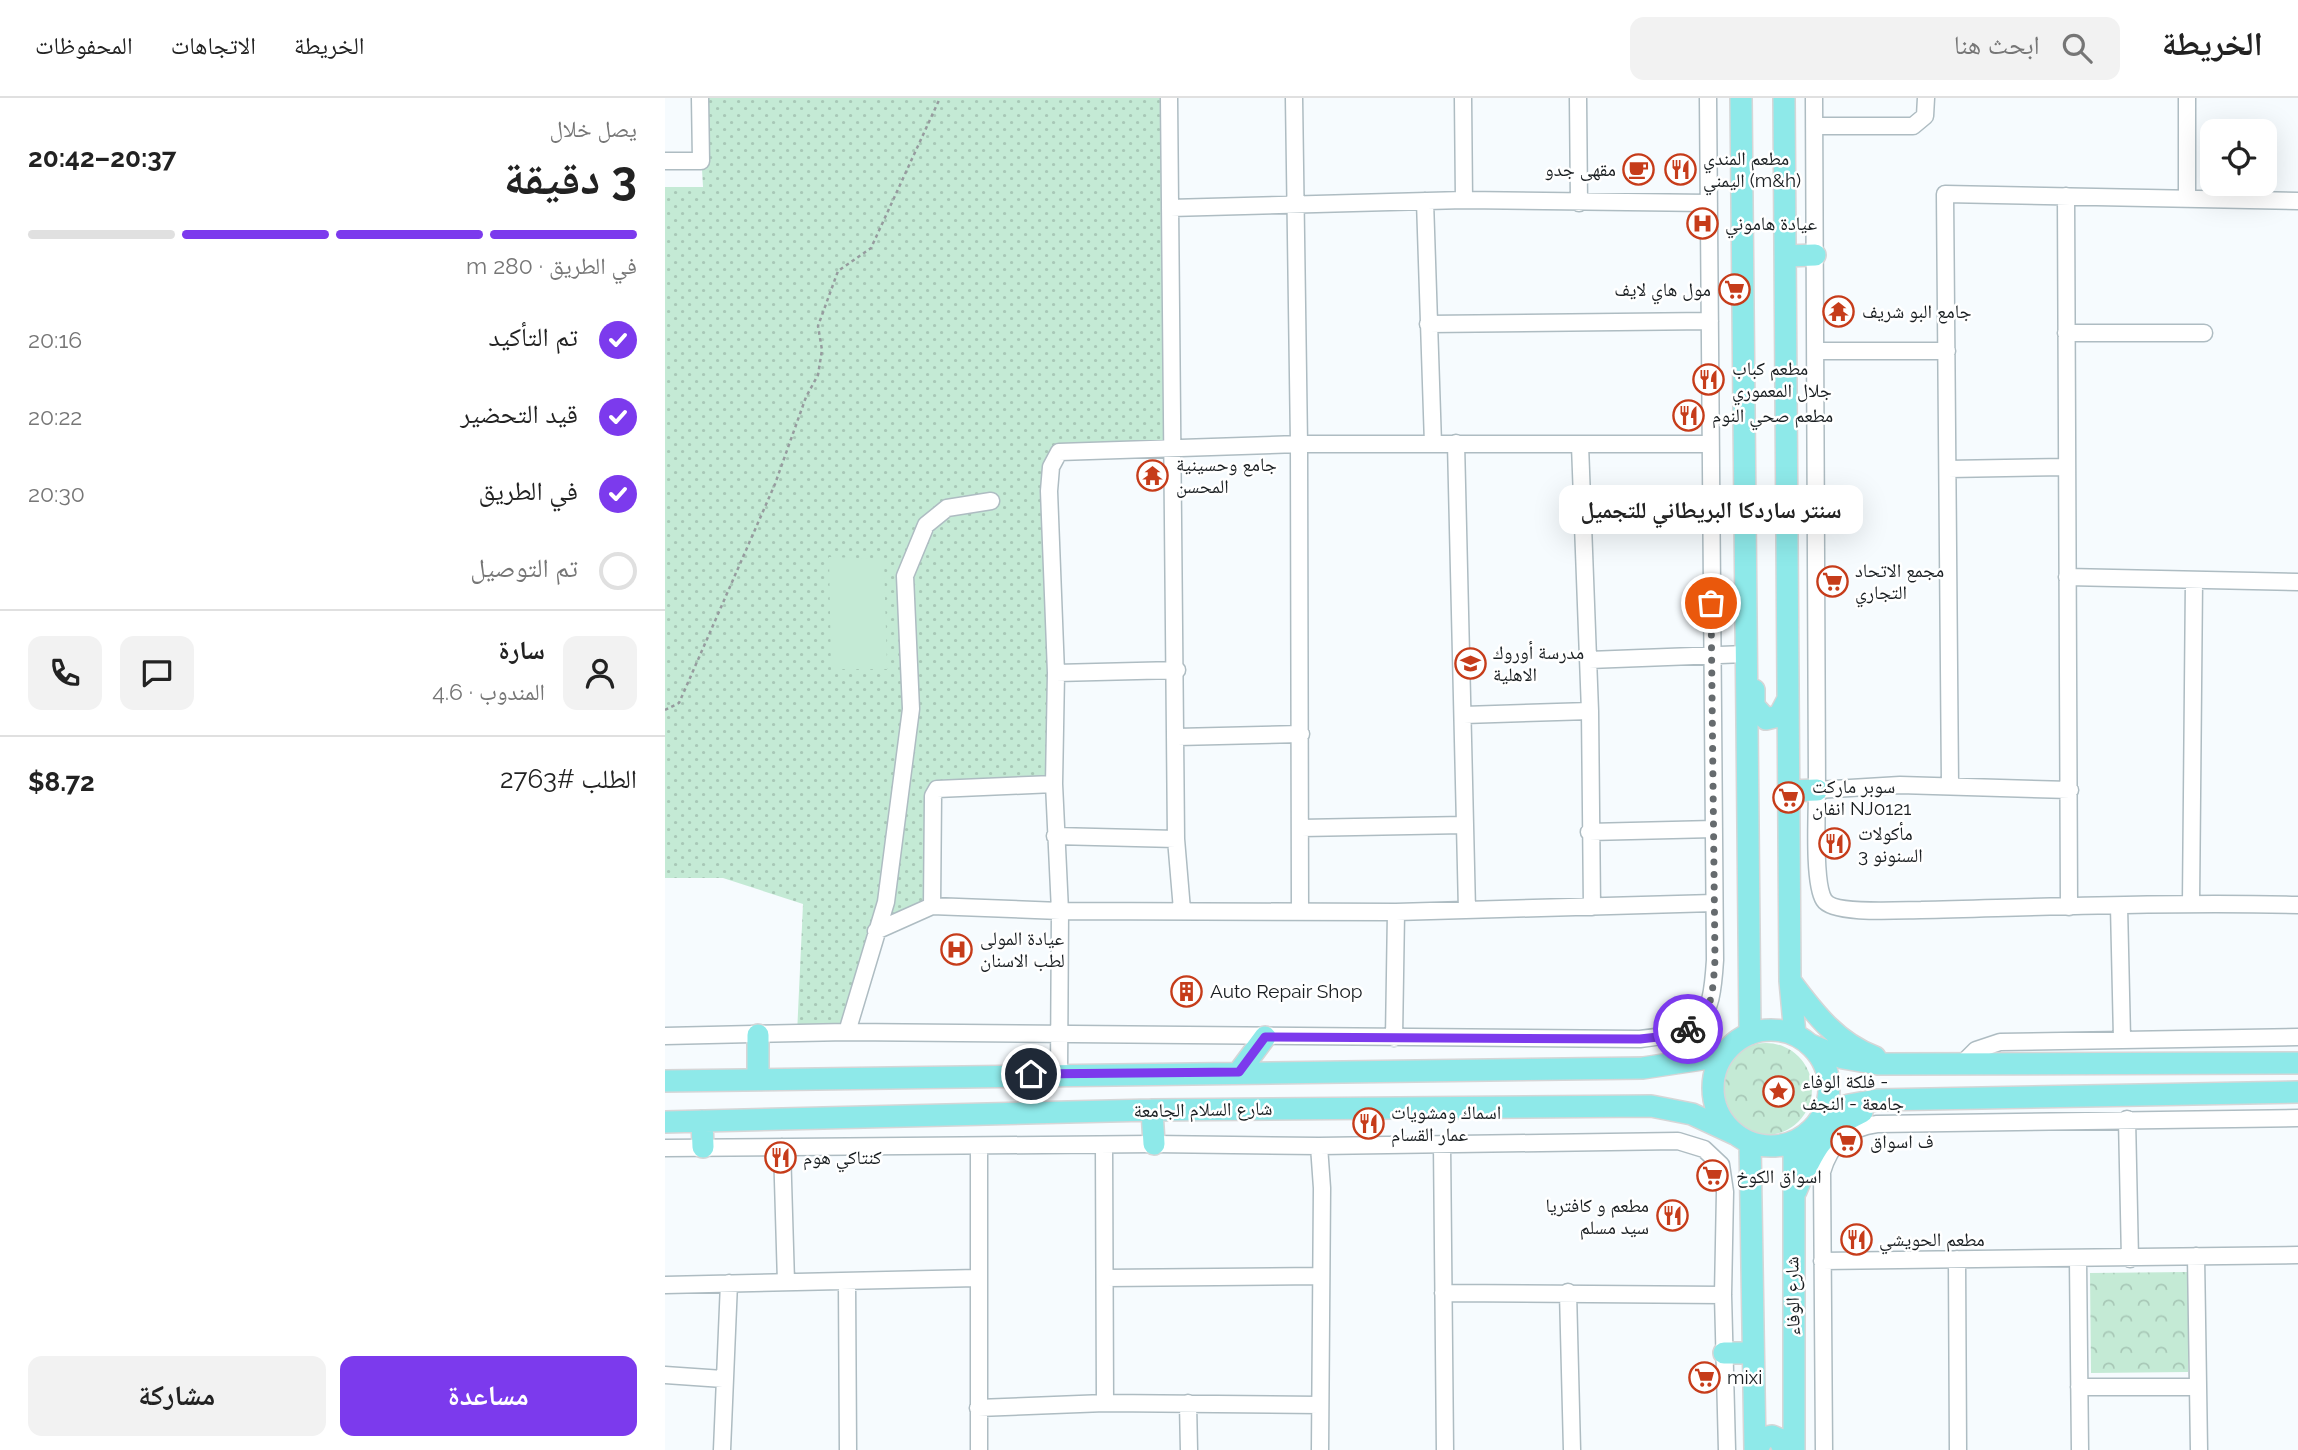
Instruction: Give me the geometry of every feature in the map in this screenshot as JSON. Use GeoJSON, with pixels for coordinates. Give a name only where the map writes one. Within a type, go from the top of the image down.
{"type":"FeatureCollection","features":[{"type":"Feature","properties":{"kind":"main road"},"geometry":{"type":"LineString","coordinates":[[1741,98],[1750,1034]]}},
{"type":"Feature","properties":{"kind":"main road"},"geometry":{"type":"LineString","coordinates":[[1784,98],[1790,981],[1803,1040],[1822,1060],[1828,1078],[1828,1097],[1822,1115],[1810,1131],[1794,1142],[1764,1146],[1742,1138],[1723,1121],[1713,1089],[1715,1072],[1722,1056],[1734,1043],[1750,1034],[1765,1030],[1803,1040],[1860,1062],[1961,1065],[2298,1063]]}},
{"type":"Feature","properties":{"kind":"main road"},"geometry":{"type":"LineString","coordinates":[[1786,256],[1815,255]]}},
{"type":"Feature","properties":{"kind":"main road"},"geometry":{"type":"LineString","coordinates":[[1745,622],[1752,641],[1754,706],[1760,715],[1771,718],[1779,716],[1788,699]]}},
{"type":"Feature","properties":{"kind":"main road"},"geometry":{"type":"LineString","coordinates":[[1788,791],[1817,790]]}},
{"type":"Feature","properties":{"kind":"main road"},"geometry":{"type":"LineString","coordinates":[[1790,981],[1826,1026],[1847,1043],[1871,1056],[1896,1064]]}},
{"type":"Feature","properties":{"kind":"main road"},"geometry":{"type":"LineString","coordinates":[[758,1035],[758,1080]]}},
{"type":"Feature","properties":{"kind":"main road"},"geometry":{"type":"LineString","coordinates":[[1239,1072],[1265,1037]]}},
{"type":"Feature","properties":{"kind":"main road","name":"شارع السلام الجامعة"},"geometry":{"type":"LineString","coordinates":[[665,1081],[1059,1074],[1643,1069],[1722,1056]]}},
{"type":"Feature","properties":{"kind":"main road"},"geometry":{"type":"LineString","coordinates":[[1476,1105],[1486,1094],[1487,1085],[1477,1070]]}},
{"type":"Feature","properties":{"kind":"main road"},"geometry":{"type":"LineString","coordinates":[[1822,1115],[1849,1105],[1891,1099],[2298,1091]]}},
{"type":"Feature","properties":{"kind":"main road"},"geometry":{"type":"LineString","coordinates":[[1791,1203],[1824,1134],[1843,1121],[1891,1099]]}},
{"type":"Feature","properties":{"kind":"main road","name":"شارع السلام الجامعة"},"geometry":{"type":"LineString","coordinates":[[665,1122],[1476,1105],[1673,1108],[1742,1138]]}},
{"type":"Feature","properties":{"kind":"main road"},"geometry":{"type":"LineString","coordinates":[[1152,1110],[1154,1144]]}},
{"type":"Feature","properties":{"kind":"main road"},"geometry":{"type":"LineString","coordinates":[[702,1121],[703,1147]]}},
{"type":"Feature","properties":{"kind":"main road","name":"شارع الوفاء"},"geometry":{"type":"LineString","coordinates":[[1742,1138],[1756,1450]]}},
{"type":"Feature","properties":{"kind":"main road","name":"شارع الوفاء"},"geometry":{"type":"LineString","coordinates":[[1794,1142],[1791,1203],[1794,1450]]}},
{"type":"Feature","properties":{"kind":"main road"},"geometry":{"type":"LineString","coordinates":[[1724,1353],[1753,1353]]}},
{"type":"Feature","properties":{"kind":"main road"},"geometry":{"type":"LineString","coordinates":[[1756,1450],[1763,1438],[1772,1436],[1779,1439],[1784,1450]]}},
{"type":"Feature","properties":{"kind":"street"},"geometry":{"type":"LineString","coordinates":[[665,162],[701,161],[700,98]]}},
{"type":"Feature","properties":{"kind":"street"},"geometry":{"type":"LineString","coordinates":[[1169,98],[1177,670],[1176,839],[1182,910]]}},
{"type":"Feature","properties":{"kind":"street"},"geometry":{"type":"LineString","coordinates":[[1294,98],[1299,444],[1300,912]]}},
{"type":"Feature","properties":{"kind":"street"},"geometry":{"type":"LineString","coordinates":[[1463,98],[1464,200]]}},
{"type":"Feature","properties":{"kind":"street"},"geometry":{"type":"LineString","coordinates":[[1578,98],[1579,203]]}},
{"type":"Feature","properties":{"kind":"street"},"geometry":{"type":"LineString","coordinates":[[665,1036],[847,1032],[1640,1039],[1676,1035],[1698,1025],[1708,1007],[1715,960],[1708,98]]}},
{"type":"Feature","properties":{"kind":"street"},"geometry":{"type":"LineString","coordinates":[[1814,98],[1818,881],[1824,901],[1833,908],[2069,907],[2191,902],[2298,905]]}},
{"type":"Feature","properties":{"kind":"street"},"geometry":{"type":"LineString","coordinates":[[1814,126],[1913,126],[1925,116],[1926,98]]}},
{"type":"Feature","properties":{"kind":"street"},"geometry":{"type":"LineString","coordinates":[[2187,98],[2187,197]]}},
{"type":"Feature","properties":{"kind":"street"},"geometry":{"type":"LineString","coordinates":[[1950,786],[1945,194],[2298,201]]}},
{"type":"Feature","properties":{"kind":"street"},"geometry":{"type":"LineString","coordinates":[[2066,196],[2069,907]]}},
{"type":"Feature","properties":{"kind":"street"},"geometry":{"type":"LineString","coordinates":[[1170,208],[1464,200],[1709,203]]}},
{"type":"Feature","properties":{"kind":"street"},"geometry":{"type":"LineString","coordinates":[[1425,201],[1433,444]]}},
{"type":"Feature","properties":{"kind":"street"},"geometry":{"type":"LineString","coordinates":[[1428,324],[1710,321]]}},
{"type":"Feature","properties":{"kind":"street"},"geometry":{"type":"LineString","coordinates":[[2066,333],[2204,334]]}},
{"type":"Feature","properties":{"kind":"street"},"geometry":{"type":"LineString","coordinates":[[1815,351],[1947,351]]}},
{"type":"Feature","properties":{"kind":"street"},"geometry":{"type":"LineString","coordinates":[[1456,443],[1467,910]]}},
{"type":"Feature","properties":{"kind":"street"},"geometry":{"type":"LineString","coordinates":[[1059,1074],[1060,911],[1055,836],[1056,673],[1051,467],[1059,452],[1299,444],[1710,444]]}},
{"type":"Feature","properties":{"kind":"street"},"geometry":{"type":"LineString","coordinates":[[1580,445],[1589,660],[1592,907]]}},
{"type":"Feature","properties":{"kind":"street"},"geometry":{"type":"LineString","coordinates":[[1948,470],[2066,467]]}},
{"type":"Feature","properties":{"kind":"street"},"geometry":{"type":"LineString","coordinates":[[847,1032],[886,902],[911,709],[905,576],[926,524],[947,508],[991,501]]}},
{"type":"Feature","properties":{"kind":"street"},"geometry":{"type":"LineString","coordinates":[[2067,577],[2298,583]]}},
{"type":"Feature","properties":{"kind":"street"},"geometry":{"type":"LineString","coordinates":[[2191,902],[2194,580]]}},
{"type":"Feature","properties":{"kind":"street"},"geometry":{"type":"LineString","coordinates":[[1589,660],[1746,654]]}},
{"type":"Feature","properties":{"kind":"street"},"geometry":{"type":"LineString","coordinates":[[1056,673],[1177,670]]}},
{"type":"Feature","properties":{"kind":"street"},"geometry":{"type":"LineString","coordinates":[[1464,715],[1590,711]]}},
{"type":"Feature","properties":{"kind":"street"},"geometry":{"type":"LineString","coordinates":[[1177,737],[1301,734]]}},
{"type":"Feature","properties":{"kind":"street"},"geometry":{"type":"LineString","coordinates":[[932,906],[933,796],[937,789],[1054,784]]}},
{"type":"Feature","properties":{"kind":"street"},"geometry":{"type":"LineString","coordinates":[[1817,790],[1950,786],[2070,790]]}},
{"type":"Feature","properties":{"kind":"street"},"geometry":{"type":"LineString","coordinates":[[1301,828],[1464,825]]}},
{"type":"Feature","properties":{"kind":"street"},"geometry":{"type":"LineString","coordinates":[[1589,832],[1714,829]]}},
{"type":"Feature","properties":{"kind":"street"},"geometry":{"type":"LineString","coordinates":[[1055,836],[1176,839]]}},
{"type":"Feature","properties":{"kind":"street"},"geometry":{"type":"LineString","coordinates":[[876,931],[932,906],[1060,911],[1396,912],[1714,903]]}},
{"type":"Feature","properties":{"kind":"street"},"geometry":{"type":"LineString","coordinates":[[2119,906],[2122,1038]]}},
{"type":"Feature","properties":{"kind":"street"},"geometry":{"type":"LineString","coordinates":[[1394,1038],[1396,912]]}},
{"type":"Feature","properties":{"kind":"street"},"geometry":{"type":"LineString","coordinates":[[1961,1065],[1976,1050],[1991,1043],[2122,1038],[2298,1037]]}},
{"type":"Feature","properties":{"kind":"street"},"geometry":{"type":"LineString","coordinates":[[1824,1450],[1822,1172],[1832,1148],[1852,1131],[1877,1124],[2298,1118]]}},
{"type":"Feature","properties":{"kind":"street"},"geometry":{"type":"LineString","coordinates":[[2127,1119],[2130,1259]]}},
{"type":"Feature","properties":{"kind":"street"},"geometry":{"type":"LineString","coordinates":[[665,1147],[1154,1144],[1319,1146],[1678,1141],[1704,1149],[1721,1166],[1725,1192],[1723,1295],[1727,1450]]}},
{"type":"Feature","properties":{"kind":"street"},"geometry":{"type":"LineString","coordinates":[[1442,1144],[1445,1450]]}},
{"type":"Feature","properties":{"kind":"street"},"geometry":{"type":"LineString","coordinates":[[1104,1145],[1105,1403]]}},
{"type":"Feature","properties":{"kind":"street"},"geometry":{"type":"LineString","coordinates":[[1319,1146],[1320,1450]]}},
{"type":"Feature","properties":{"kind":"street"},"geometry":{"type":"LineString","coordinates":[[782,1147],[786,1282]]}},
{"type":"Feature","properties":{"kind":"street"},"geometry":{"type":"LineString","coordinates":[[979,1147],[979,1450]]}},
{"type":"Feature","properties":{"kind":"street"},"geometry":{"type":"LineString","coordinates":[[1822,1261],[2078,1260],[2298,1255]]}},
{"type":"Feature","properties":{"kind":"street"},"geometry":{"type":"LineString","coordinates":[[2196,1256],[2199,1450]]}},
{"type":"Feature","properties":{"kind":"street"},"geometry":{"type":"LineString","coordinates":[[1957,1259],[1958,1450]]}},
{"type":"Feature","properties":{"kind":"street"},"geometry":{"type":"LineString","coordinates":[[2078,1260],[2080,1450]]}},
{"type":"Feature","properties":{"kind":"street"},"geometry":{"type":"LineString","coordinates":[[1105,1278],[1320,1276]]}},
{"type":"Feature","properties":{"kind":"street"},"geometry":{"type":"LineString","coordinates":[[665,1285],[977,1278]]}},
{"type":"Feature","properties":{"kind":"street"},"geometry":{"type":"LineString","coordinates":[[847,1282],[848,1450]]}},
{"type":"Feature","properties":{"kind":"street"},"geometry":{"type":"LineString","coordinates":[[722,1450],[729,1283]]}},
{"type":"Feature","properties":{"kind":"street"},"geometry":{"type":"LineString","coordinates":[[1568,1292],[1572,1450]]}},
{"type":"Feature","properties":{"kind":"street"},"geometry":{"type":"LineString","coordinates":[[1443,1293],[1723,1295]]}},
{"type":"Feature","properties":{"kind":"street"},"geometry":{"type":"LineString","coordinates":[[665,1375],[723,1379]]}},
{"type":"Feature","properties":{"kind":"street"},"geometry":{"type":"LineString","coordinates":[[2079,1387],[2198,1387]]}},
{"type":"Feature","properties":{"kind":"street"},"geometry":{"type":"LineString","coordinates":[[978,1408],[1105,1403],[1320,1405]]}},
{"type":"Feature","properties":{"kind":"street"},"geometry":{"type":"LineString","coordinates":[[1188,1403],[1189,1450]]}},
{"type":"Feature","properties":{"kind":"path"},"geometry":{"type":"LineString","coordinates":[[665,710],[679,703],[775,484],[806,397],[818,374],[822,350],[818,326],[838,271],[871,248],[940,98]]}},
{"type":"Feature","properties":{"kind":"green space"},"geometry":{"type":"Polygon","coordinates":[[[698,98],[1169,98],[1172,447],[1059,452],[1051,467],[1054,784],[937,789],[932,906],[876,931],[847,1032],[797,1034],[803,904],[723,878],[665,878],[665,187],[703,187],[698,98]]]}},
{"type":"Feature","properties":{"kind":"green space"},"geometry":{"type":"Polygon","coordinates":[[[829,557],[884,559],[887,669],[831,669],[829,557]]]}},
{"type":"Feature","properties":{"kind":"green space"},"geometry":{"type":"Polygon","coordinates":[[[1766,1043],[1784,1046],[1799,1056],[1809,1071],[1812,1089],[1809,1107],[1799,1122],[1784,1132],[1766,1135],[1748,1132],[1733,1122],[1723,1107],[1720,1089],[1723,1071],[1733,1056],[1748,1046],[1766,1043]]]}},
{"type":"Feature","properties":{"kind":"green space"},"geometry":{"type":"Polygon","coordinates":[[[2188,1272],[2188,1372],[2091,1373],[2090,1273],[2188,1272]]]}},
{"type":"Feature","properties":{"kind":"way so far"},"geometry":{"type":"LineString","coordinates":[[1688,1029],[1698,1025],[1708,1007],[1713,989],[1715,960],[1711,603]]}},
{"type":"Feature","properties":{"kind":"place","name":"مقهى جدو"},"geometry":{"type":"Point","coordinates":[1639,169]}},
{"type":"Feature","properties":{"kind":"place","name":"مطعم المندي اليمني (m&h)"},"geometry":{"type":"Point","coordinates":[1680,169]}},
{"type":"Feature","properties":{"kind":"place","name":"عيادة هاموني"},"geometry":{"type":"Point","coordinates":[1702,223]}},
{"type":"Feature","properties":{"kind":"place","name":"مول هاي لايف"},"geometry":{"type":"Point","coordinates":[1734,289]}},
{"type":"Feature","properties":{"kind":"place","name":"جامع البو شريف"},"geometry":{"type":"Point","coordinates":[1839,311]}},
{"type":"Feature","properties":{"kind":"place","name":"مطعم كباب جلال المعموري"},"geometry":{"type":"Point","coordinates":[1709,379]}},
{"type":"Feature","properties":{"kind":"place","name":"مطعم صحي النوم"},"geometry":{"type":"Point","coordinates":[1689,415]}},
{"type":"Feature","properties":{"kind":"place","name":"جامع وحسينية المحسن"},"geometry":{"type":"Point","coordinates":[1153,475]}},
{"type":"Feature","properties":{"kind":"place","name":"مجمع الاتحاد التجاري"},"geometry":{"type":"Point","coordinates":[1832,581]}},
{"type":"Feature","properties":{"kind":"place","name":"سنتر ساردكا البريطاني للتجميل"},"geometry":{"type":"Point","coordinates":[1711,603]}},
{"type":"Feature","properties":{"kind":"place","name":"مدرسة أوروك الاهلية"},"geometry":{"type":"Point","coordinates":[1470,663]}},
{"type":"Feature","properties":{"kind":"place","name":"سوبر ماركت انفان NJ0121"},"geometry":{"type":"Point","coordinates":[1789,797]}},
{"type":"Feature","properties":{"kind":"place","name":"مأكولات السنونو 3"},"geometry":{"type":"Point","coordinates":[1835,844]}},
{"type":"Feature","properties":{"kind":"place","name":"عيادة المولى لطب الاسنان"},"geometry":{"type":"Point","coordinates":[957,949]}},
{"type":"Feature","properties":{"kind":"place","name":"Auto Repair Shop"},"geometry":{"type":"Point","coordinates":[1187,991]}},
{"type":"Feature","properties":{"kind":"place","name":"فلكة الوفاء - جامعة - النجف"},"geometry":{"type":"Point","coordinates":[1779,1092]}},
{"type":"Feature","properties":{"kind":"place","name":"اسماك ومشويات عمار القسام"},"geometry":{"type":"Point","coordinates":[1368,1123]}},
{"type":"Feature","properties":{"kind":"place","name":"ف اسواق"},"geometry":{"type":"Point","coordinates":[1847,1141]}},
{"type":"Feature","properties":{"kind":"place","name":"كنتاكي هوم"},"geometry":{"type":"Point","coordinates":[780,1157]}},
{"type":"Feature","properties":{"kind":"place","name":"اسواق الكوخ"},"geometry":{"type":"Point","coordinates":[1713,1176]}},
{"type":"Feature","properties":{"kind":"place","name":"مطعم و كافتريا سيد مسلم"},"geometry":{"type":"Point","coordinates":[1672,1216]}},
{"type":"Feature","properties":{"kind":"place","name":"مطعم الحويشي"},"geometry":{"type":"Point","coordinates":[1856,1239]}},
{"type":"Feature","properties":{"kind":"place","name":"mixi"},"geometry":{"type":"Point","coordinates":[1704,1377]}},
{"type":"Feature","properties":{"kind":"route"},"geometry":{"type":"LineString","coordinates":[[1031,1074],[1239,1072],[1265,1037],[1640,1039],[1676,1035],[1688,1029]]}}]}
